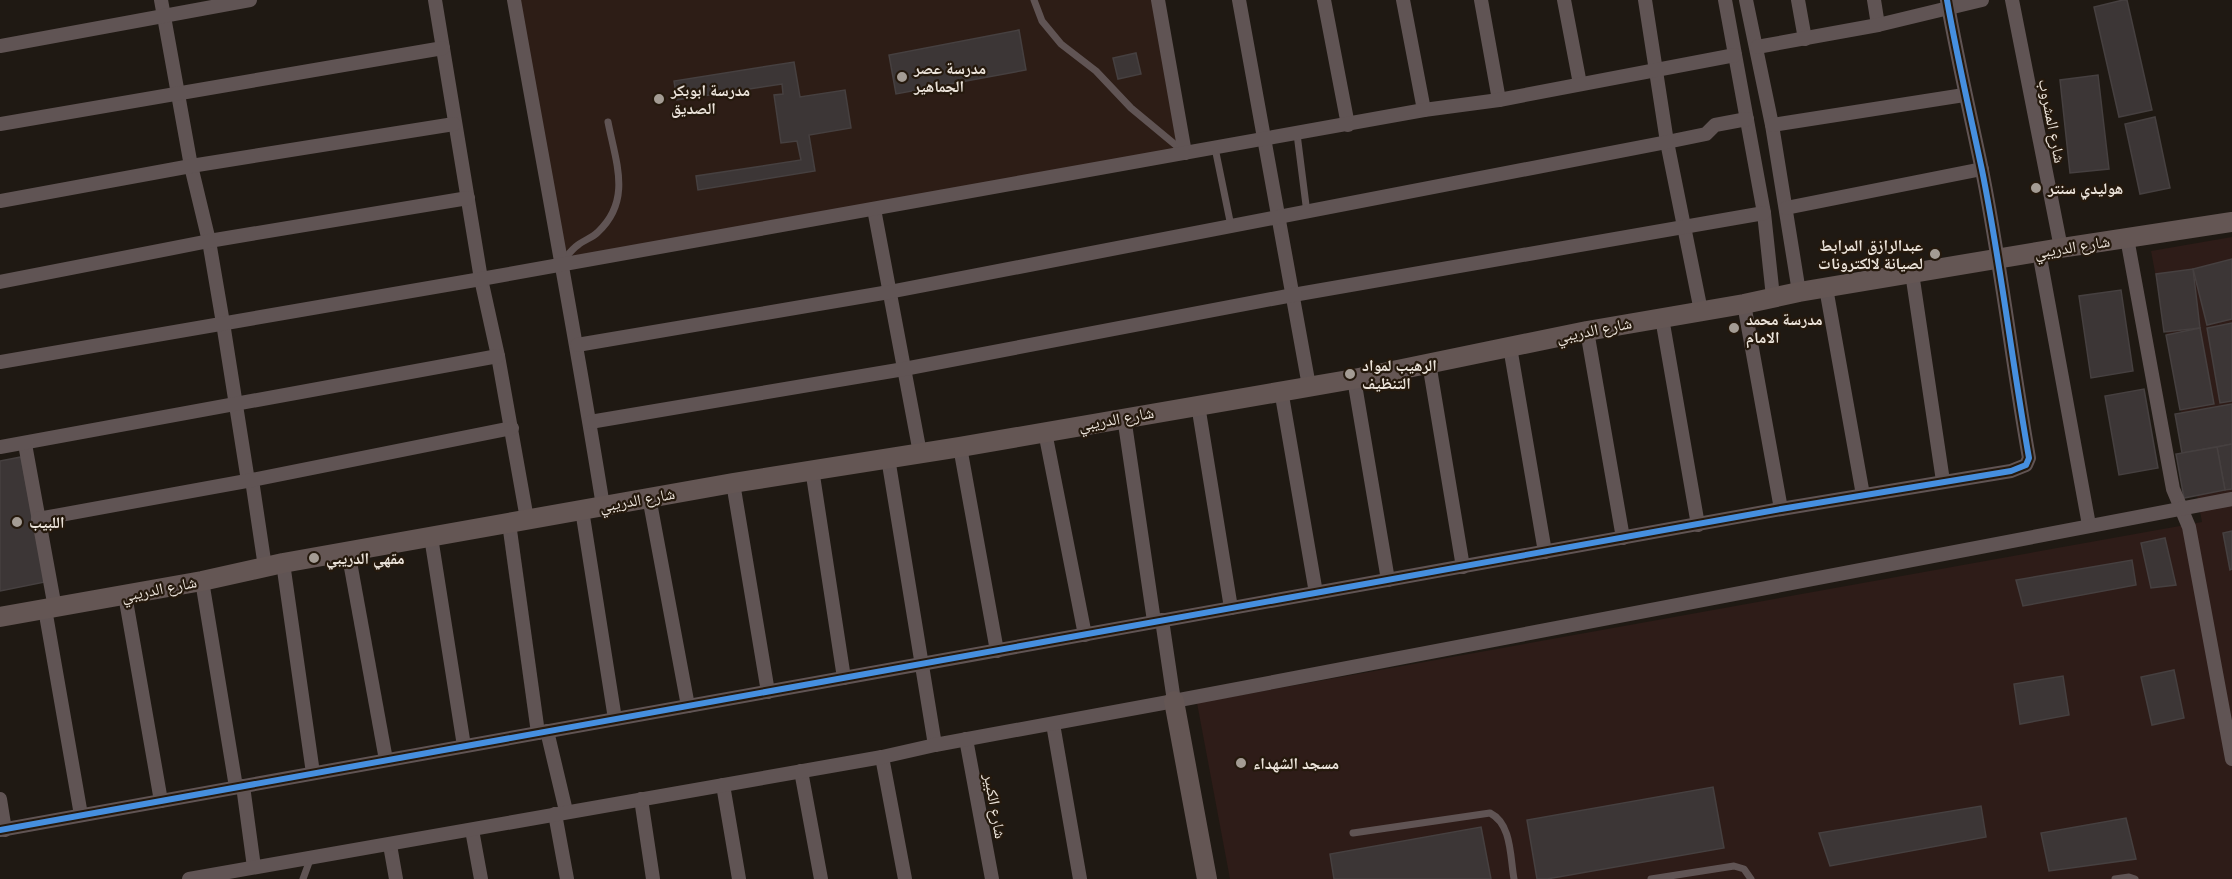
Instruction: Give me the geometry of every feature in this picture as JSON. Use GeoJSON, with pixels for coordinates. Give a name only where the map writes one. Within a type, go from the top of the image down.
{"type":"FeatureCollection","features":[{"type":"Feature","properties":{"kind":"street"},"geometry":{"type":"LineString","coordinates":[[161,0],[191,166],[223,323],[235,405],[250,480],[274,565],[313,773]]}},
{"type":"Feature","properties":{"kind":"street"},"geometry":{"type":"LineString","coordinates":[[0,46],[250,0]]}},
{"type":"Feature","properties":{"kind":"street"},"geometry":{"type":"LineString","coordinates":[[435,0],[454,124],[512,428],[518,521],[543,732],[560,812],[567,879]]}},
{"type":"Feature","properties":{"kind":"street"},"geometry":{"type":"LineString","coordinates":[[514,0],[577,345],[603,506]]}},
{"type":"Feature","properties":{"kind":"street"},"geometry":{"type":"LineString","coordinates":[[1158,0],[1185,153]]}},
{"type":"Feature","properties":{"kind":"street"},"geometry":{"type":"LineString","coordinates":[[1239,0],[1309,386]]}},
{"type":"Feature","properties":{"kind":"street"},"geometry":{"type":"LineString","coordinates":[[1324,0],[1348,125]]}},
{"type":"Feature","properties":{"kind":"street"},"geometry":{"type":"LineString","coordinates":[[1403,0],[1424,110]]}},
{"type":"Feature","properties":{"kind":"street"},"geometry":{"type":"LineString","coordinates":[[1481,0],[1500,100]]}},
{"type":"Feature","properties":{"kind":"street"},"geometry":{"type":"LineString","coordinates":[[1564,0],[1580,84]]}},
{"type":"Feature","properties":{"kind":"street"},"geometry":{"type":"LineString","coordinates":[[1644,0],[1667,142],[1701,311]]}},
{"type":"Feature","properties":{"kind":"street"},"geometry":{"type":"LineString","coordinates":[[1725,0],[1764,213],[1773,297]]}},
{"type":"Feature","properties":{"kind":"street"},"geometry":{"type":"LineString","coordinates":[[1746,0],[1772,125],[1799,292]]}},
{"type":"Feature","properties":{"kind":"street"},"geometry":{"type":"LineString","coordinates":[[1798,0],[1805,39]]}},
{"type":"Feature","properties":{"kind":"street"},"geometry":{"type":"LineString","coordinates":[[1874,0],[1878,25]]}},
{"type":"Feature","properties":{"kind":"street"},"geometry":{"type":"LineString","coordinates":[[1756,47],[1878,25],[1948,5],[1982,0]]}},
{"type":"Feature","properties":{"kind":"street","name":"شارع المشروب"},"geometry":{"type":"LineString","coordinates":[[2012,0],[2061,248]]}},
{"type":"Feature","properties":{"kind":"street"},"geometry":{"type":"LineString","coordinates":[[0,800],[2,830],[1780,509],[2011,471],[2024,466],[2029,458],[1997,259],[1982,169],[1964,94],[1948,5]]}},
{"type":"Feature","properties":{"kind":"street"},"geometry":{"type":"LineString","coordinates":[[0,124],[443,48]]}},
{"type":"Feature","properties":{"kind":"street"},"geometry":{"type":"LineString","coordinates":[[0,362],[482,279],[1424,110],[1500,100],[1735,55]]}},
{"type":"Feature","properties":{"kind":"street"},"geometry":{"type":"LineString","coordinates":[[1772,125],[1964,94]]}},
{"type":"Feature","properties":{"kind":"street"},"geometry":{"type":"LineString","coordinates":[[577,345],[889,292],[1307,213],[1706,134],[1715,125],[1747,119]]}},
{"type":"Feature","properties":{"kind":"street"},"geometry":{"type":"LineString","coordinates":[[0,201],[191,166],[454,124]]}},
{"type":"Feature","properties":{"kind":"street"},"geometry":{"type":"LineString","coordinates":[[1786,208],[1982,169]]}},
{"type":"Feature","properties":{"kind":"street"},"geometry":{"type":"LineString","coordinates":[[0,282],[208,241],[468,198]]}},
{"type":"Feature","properties":{"kind":"street"},"geometry":{"type":"LineString","coordinates":[[874,209],[920,453]]}},
{"type":"Feature","properties":{"kind":"street"},"geometry":{"type":"LineString","coordinates":[[590,422],[904,369],[1293,295],[1764,213]]}},
{"type":"Feature","properties":{"kind":"street","name":"شارع الدريبي"},"geometry":{"type":"LineString","coordinates":[[0,617],[650,497],[812,469],[960,447],[1354,379],[1587,331],[1744,304],[1799,292],[2232,222]]}},
{"type":"Feature","properties":{"kind":"street"},"geometry":{"type":"LineString","coordinates":[[2127,238],[2173,489],[2189,527],[2232,759]]}},
{"type":"Feature","properties":{"kind":"street"},"geometry":{"type":"LineString","coordinates":[[2039,252],[2089,525]]}},
{"type":"Feature","properties":{"kind":"street"},"geometry":{"type":"LineString","coordinates":[[1912,273],[1943,481]]}},
{"type":"Feature","properties":{"kind":"street"},"geometry":{"type":"LineString","coordinates":[[1826,288],[1863,495]]}},
{"type":"Feature","properties":{"kind":"street"},"geometry":{"type":"LineString","coordinates":[[1744,304],[1780,509]]}},
{"type":"Feature","properties":{"kind":"street"},"geometry":{"type":"LineString","coordinates":[[1662,318],[1698,525]]}},
{"type":"Feature","properties":{"kind":"street"},"geometry":{"type":"LineString","coordinates":[[1587,331],[1623,538]]}},
{"type":"Feature","properties":{"kind":"street"},"geometry":{"type":"LineString","coordinates":[[1510,347],[1545,552]]}},
{"type":"Feature","properties":{"kind":"street"},"geometry":{"type":"LineString","coordinates":[[0,447],[498,356]]}},
{"type":"Feature","properties":{"kind":"street"},"geometry":{"type":"LineString","coordinates":[[1429,363],[1463,567]]}},
{"type":"Feature","properties":{"kind":"street"},"geometry":{"type":"LineString","coordinates":[[1354,379],[1388,580]]}},
{"type":"Feature","properties":{"kind":"street"},"geometry":{"type":"LineString","coordinates":[[1281,390],[1316,593]]}},
{"type":"Feature","properties":{"kind":"street"},"geometry":{"type":"LineString","coordinates":[[1198,405],[1231,608]]}},
{"type":"Feature","properties":{"kind":"street"},"geometry":{"type":"LineString","coordinates":[[1124,417],[1158,621],[1207,879]]}},
{"type":"Feature","properties":{"kind":"street"},"geometry":{"type":"LineString","coordinates":[[38,519],[512,428]]}},
{"type":"Feature","properties":{"kind":"street"},"geometry":{"type":"LineString","coordinates":[[1045,432],[1085,635]]}},
{"type":"Feature","properties":{"kind":"street"},"geometry":{"type":"LineString","coordinates":[[25,444],[81,815]]}},
{"type":"Feature","properties":{"kind":"street"},"geometry":{"type":"LineString","coordinates":[[960,447],[997,651]]}},
{"type":"Feature","properties":{"kind":"street"},"geometry":{"type":"LineString","coordinates":[[888,458],[935,745]]}},
{"type":"Feature","properties":{"kind":"street"},"geometry":{"type":"LineString","coordinates":[[812,469],[844,678]]}},
{"type":"Feature","properties":{"kind":"street"},"geometry":{"type":"LineString","coordinates":[[733,483],[768,692]]}},
{"type":"Feature","properties":{"kind":"street"},"geometry":{"type":"LineString","coordinates":[[650,497],[688,706]]}},
{"type":"Feature","properties":{"kind":"street"},"geometry":{"type":"LineString","coordinates":[[189,879],[239,874],[254,867],[882,757],[966,739],[2232,499]]}},
{"type":"Feature","properties":{"kind":"street"},"geometry":{"type":"LineString","coordinates":[[582,510],[615,719]]}},
{"type":"Feature","properties":{"kind":"street"},"geometry":{"type":"LineString","coordinates":[[431,537],[464,746]]}},
{"type":"Feature","properties":{"kind":"street"},"geometry":{"type":"LineString","coordinates":[[348,551],[386,760]]}},
{"type":"Feature","properties":{"kind":"street"},"geometry":{"type":"LineString","coordinates":[[202,581],[254,867]]}},
{"type":"Feature","properties":{"kind":"street"},"geometry":{"type":"LineString","coordinates":[[125,595],[161,801]]}},
{"type":"Feature","properties":{"kind":"street"},"geometry":{"type":"LineString","coordinates":[[1053,724],[1080,879]]}},
{"type":"Feature","properties":{"kind":"street","name":"شارع الكبير"},"geometry":{"type":"LineString","coordinates":[[966,739],[992,879]]}},
{"type":"Feature","properties":{"kind":"street"},"geometry":{"type":"LineString","coordinates":[[882,757],[905,879]]}},
{"type":"Feature","properties":{"kind":"street"},"geometry":{"type":"LineString","coordinates":[[801,771],[821,879]]}},
{"type":"Feature","properties":{"kind":"street"},"geometry":{"type":"LineString","coordinates":[[723,785],[739,879]]}},
{"type":"Feature","properties":{"kind":"street"},"geometry":{"type":"LineString","coordinates":[[641,799],[653,879]]}},
{"type":"Feature","properties":{"kind":"street"},"geometry":{"type":"LineString","coordinates":[[472,830],[481,879]]}},
{"type":"Feature","properties":{"kind":"street"},"geometry":{"type":"LineString","coordinates":[[390,844],[396,879]]}},
{"type":"Feature","properties":{"kind":"lane"},"geometry":{"type":"LineString","coordinates":[[1034,0],[1042,21],[1061,44],[1096,71],[1131,108],[1185,153]]}},
{"type":"Feature","properties":{"kind":"lane"},"geometry":{"type":"LineString","coordinates":[[561,264],[577,245],[596,234],[612,217],[619,197],[620,180],[608,122]]}},
{"type":"Feature","properties":{"kind":"lane"},"geometry":{"type":"LineString","coordinates":[[1297,134],[1307,213]]}},
{"type":"Feature","properties":{"kind":"lane"},"geometry":{"type":"LineString","coordinates":[[1215,148],[1231,226]]}},
{"type":"Feature","properties":{"kind":"lane"},"geometry":{"type":"LineString","coordinates":[[1353,833],[1490,813],[1498,817],[1504,825],[1514,879]]}},
{"type":"Feature","properties":{"kind":"lane"},"geometry":{"type":"LineString","coordinates":[[303,879],[311,857]]}},
{"type":"Feature","properties":{"kind":"lane"},"geometry":{"type":"LineString","coordinates":[[1651,879],[1734,866],[1744,869],[1751,879]]}},
{"type":"Feature","properties":{"kind":"lane"},"geometry":{"type":"LineString","coordinates":[[2115,879],[2129,877],[2135,879]]}},
{"type":"Feature","properties":{"kind":"shaded area"},"geometry":{"type":"Polygon","coordinates":[[[514,0],[1154,0],[1183,153],[561,264],[514,0]]]}},
{"type":"Feature","properties":{"kind":"shaded area"},"geometry":{"type":"Polygon","coordinates":[[[2232,237],[2232,879],[1230,879],[1197,703],[2202,522],[2151,251],[2232,237]]]}},
{"type":"Feature","properties":{"kind":"building"},"geometry":{"type":"Polygon","coordinates":[[[2127,0],[2152,110],[2119,117],[2094,7],[2127,0]]]}},
{"type":"Feature","properties":{"kind":"building"},"geometry":{"type":"Polygon","coordinates":[[[1019,30],[1026,70],[896,94],[889,55],[1019,30]]]}},
{"type":"Feature","properties":{"kind":"building"},"geometry":{"type":"Polygon","coordinates":[[[1136,53],[1141,74],[1118,79],[1113,58],[1136,53]]]}},
{"type":"Feature","properties":{"kind":"building"},"geometry":{"type":"Polygon","coordinates":[[[794,62],[800,97],[845,90],[851,128],[809,135],[815,171],[698,190],[696,176],[801,160],[797,141],[781,143],[774,95],[783,94],[782,84],[677,100],[674,81],[794,62]]]}},
{"type":"Feature","properties":{"kind":"building"},"geometry":{"type":"Polygon","coordinates":[[[2098,75],[2109,169],[2070,173],[2060,80],[2098,75]]]}},
{"type":"Feature","properties":{"kind":"building"},"geometry":{"type":"Polygon","coordinates":[[[2155,117],[2170,188],[2140,194],[2125,124],[2155,117]]]}},
{"type":"Feature","properties":{"kind":"building"},"geometry":{"type":"Polygon","coordinates":[[[2232,259],[2232,319],[2207,325],[2193,269],[2232,259]]]}},
{"type":"Feature","properties":{"kind":"building"},"geometry":{"type":"Polygon","coordinates":[[[2193,269],[2200,328],[2164,332],[2156,274],[2193,269]]]}},
{"type":"Feature","properties":{"kind":"building"},"geometry":{"type":"Polygon","coordinates":[[[2121,290],[2133,371],[2091,378],[2079,296],[2121,290]]]}},
{"type":"Feature","properties":{"kind":"building"},"geometry":{"type":"Polygon","coordinates":[[[2232,323],[2232,401],[2220,403],[2207,328],[2232,323]]]}},
{"type":"Feature","properties":{"kind":"building"},"geometry":{"type":"Polygon","coordinates":[[[2200,328],[2214,404],[2180,410],[2166,335],[2200,328]]]}},
{"type":"Feature","properties":{"kind":"building"},"geometry":{"type":"Polygon","coordinates":[[[2144,389],[2158,468],[2119,475],[2105,396],[2144,389]]]}},
{"type":"Feature","properties":{"kind":"building"},"geometry":{"type":"Polygon","coordinates":[[[2232,404],[2232,444],[2182,453],[2175,414],[2232,404]]]}},
{"type":"Feature","properties":{"kind":"building"},"geometry":{"type":"Polygon","coordinates":[[[2232,444],[2232,489],[2225,490],[2217,447],[2232,444]]]}},
{"type":"Feature","properties":{"kind":"building"},"geometry":{"type":"Polygon","coordinates":[[[2217,447],[2225,490],[2184,498],[2176,454],[2217,447]]]}},
{"type":"Feature","properties":{"kind":"building","name":"اللبيب"},"geometry":{"type":"Polygon","coordinates":[[[21,457],[45,582],[0,591],[0,461],[21,457]]]}},
{"type":"Feature","properties":{"kind":"building"},"geometry":{"type":"Polygon","coordinates":[[[2232,531],[2232,569],[2230,570],[2223,533],[2232,531]]]}},
{"type":"Feature","properties":{"kind":"building"},"geometry":{"type":"Polygon","coordinates":[[[2165,538],[2176,585],[2151,588],[2141,543],[2165,538]]]}},
{"type":"Feature","properties":{"kind":"building"},"geometry":{"type":"Polygon","coordinates":[[[2132,560],[2136,585],[2023,606],[2016,580],[2132,560]]]}},
{"type":"Feature","properties":{"kind":"building"},"geometry":{"type":"Polygon","coordinates":[[[2174,670],[2184,718],[2152,725],[2141,677],[2174,670]]]}},
{"type":"Feature","properties":{"kind":"building"},"geometry":{"type":"Polygon","coordinates":[[[2063,676],[2069,715],[2020,724],[2014,684],[2063,676]]]}},
{"type":"Feature","properties":{"kind":"building"},"geometry":{"type":"Polygon","coordinates":[[[1713,787],[1724,848],[1537,879],[1527,820],[1713,787]]]}},
{"type":"Feature","properties":{"kind":"building"},"geometry":{"type":"Polygon","coordinates":[[[1981,806],[1986,837],[1830,866],[1819,833],[1981,806]]]}},
{"type":"Feature","properties":{"kind":"building"},"geometry":{"type":"Polygon","coordinates":[[[2126,818],[2136,859],[2049,871],[2041,833],[2126,818]]]}},
{"type":"Feature","properties":{"kind":"building"},"geometry":{"type":"Polygon","coordinates":[[[1481,827],[1491,879],[1334,879],[1330,854],[1481,827]]]}},
{"type":"Feature","properties":{"kind":"cycle path"},"geometry":{"type":"LineString","coordinates":[[0,830],[1781,509],[2011,471],[2026,465],[2029,458],[1995,242],[1947,0]]}},
{"type":"Feature","properties":{"kind":"place","name":"مدرسة عصر الجماهير"},"geometry":{"type":"Point","coordinates":[902,77]}},
{"type":"Feature","properties":{"kind":"place","name":"مدرسة ابوبكر الصديق"},"geometry":{"type":"Point","coordinates":[659,99]}},
{"type":"Feature","properties":{"kind":"place","name":"هوليدي سنتر"},"geometry":{"type":"Point","coordinates":[2036,188]}},
{"type":"Feature","properties":{"kind":"place","name":"عبدالرازق المرابط لصيانة لالكترونات"},"geometry":{"type":"Point","coordinates":[1935,254]}},
{"type":"Feature","properties":{"kind":"place","name":"مدرسة محمد الامام"},"geometry":{"type":"Point","coordinates":[1734,328]}},
{"type":"Feature","properties":{"kind":"place","name":"الرهيب لمواد التنظيف"},"geometry":{"type":"Point","coordinates":[1350,374]}},
{"type":"Feature","properties":{"kind":"place","name":"اللبيب"},"geometry":{"type":"Point","coordinates":[17,522]}},
{"type":"Feature","properties":{"kind":"place","name":"مقهي الدريبي"},"geometry":{"type":"Point","coordinates":[314,558]}},
{"type":"Feature","properties":{"kind":"place","name":"مسجد الشهداء"},"geometry":{"type":"Point","coordinates":[1241,763]}}]}
